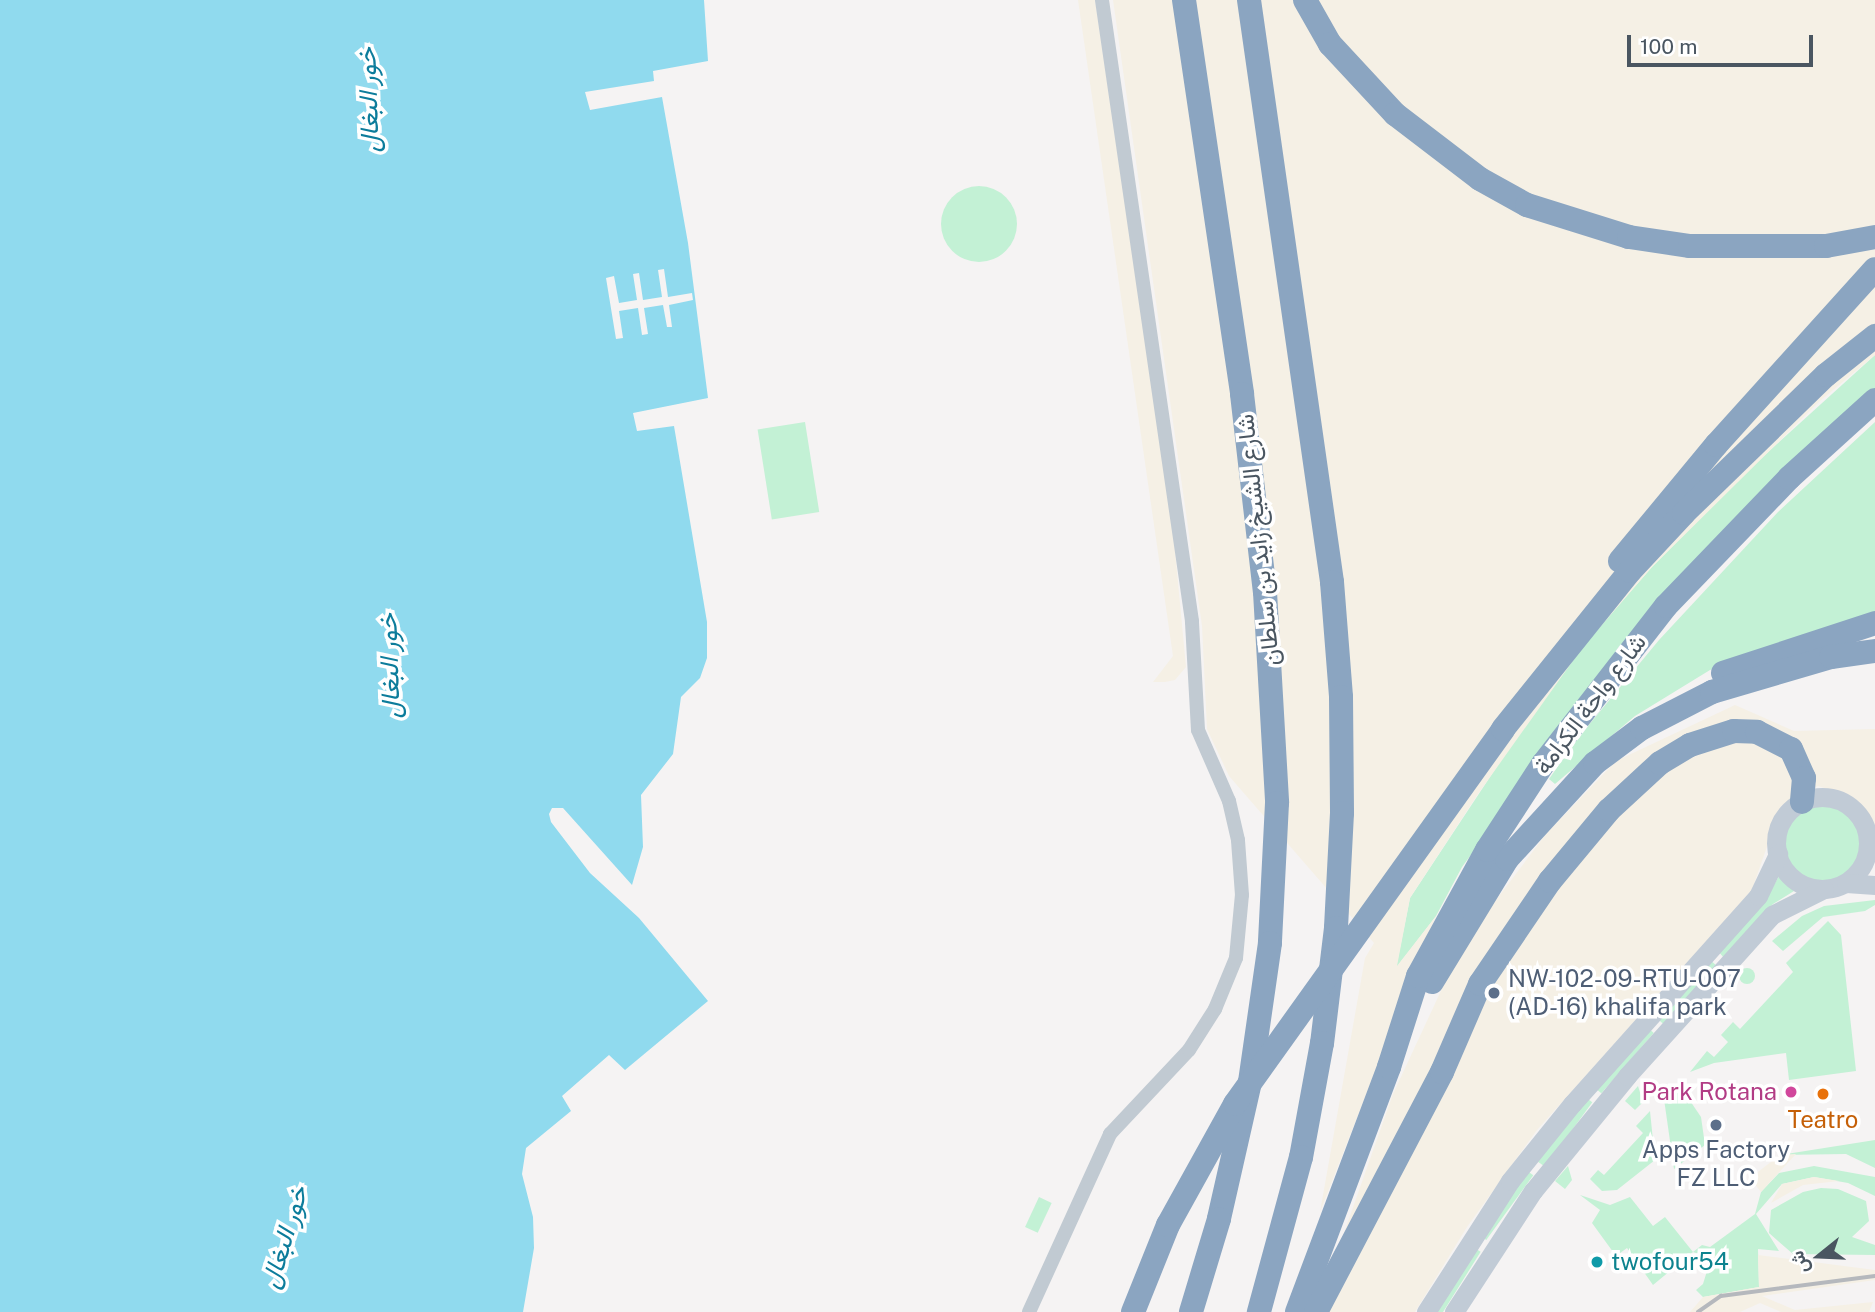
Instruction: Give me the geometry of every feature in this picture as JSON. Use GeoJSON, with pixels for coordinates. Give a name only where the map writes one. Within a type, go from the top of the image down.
{"type":"FeatureCollection","features":[{"type":"Feature","properties":{"kind":"highway","name":"شارع الشيخ زايد بن سلطان"},"geometry":{"type":"LineString","coordinates":[[1184,0],[1242,394],[1276,733],[1275,873],[1264,990],[1250,1083],[1219,1219],[1191,1312]]}},
{"type":"Feature","properties":{"kind":"highway"},"geometry":{"type":"LineString","coordinates":[[1249,0],[1332,582],[1341,697],[1342,813],[1332,967],[1301,1157],[1273,1269],[1259,1312]]}},
{"type":"Feature","properties":{"kind":"highway"},"geometry":{"type":"LineString","coordinates":[[1305,0],[1330,44],[1395,114],[1480,179],[1527,205],[1629,237],[1690,246],[1826,246],[1875,237]]}},
{"type":"Feature","properties":{"kind":"highway"},"geometry":{"type":"LineString","coordinates":[[1133,1312],[1168,1225],[1235,1104],[1503,729],[1525,684],[1595,590],[1716,445],[1875,269]]}},
{"type":"Feature","properties":{"kind":"highway"},"geometry":{"type":"LineString","coordinates":[[1824,325],[1875,287]]}},
{"type":"Feature","properties":{"kind":"highway","name":"شارع واحة الكرامة"},"geometry":{"type":"LineString","coordinates":[[1503,729],[1630,571],[1684,513],[1826,375],[1875,336]]}},
{"type":"Feature","properties":{"kind":"highway","name":"شارع واحة الكرامة"},"geometry":{"type":"LineString","coordinates":[[1389,1067],[1424,964],[1480,862],[1543,764],[1692,578],[1789,478],[1875,400]]}},
{"type":"Feature","properties":{"kind":"highway"},"geometry":{"type":"LineString","coordinates":[[1297,1312],[1389,1067],[1471,912],[1507,859],[1595,763],[1679,698],[1726,671],[1875,623]]}},
{"type":"Feature","properties":{"kind":"highway"},"geometry":{"type":"LineString","coordinates":[[1642,728],[1712,692],[1781,670],[1875,651]]}},
{"type":"Feature","properties":{"kind":"highway"},"geometry":{"type":"LineString","coordinates":[[1781,670],[1875,663]]}},
{"type":"Feature","properties":{"kind":"highway"},"geometry":{"type":"LineString","coordinates":[[1316,1312],[1442,1072],[1480,984],[1550,881],[1609,810],[1660,762],[1690,745],[1734,731],[1757,732],[1791,749],[1804,778],[1802,802]]}},
{"type":"Feature","properties":{"kind":"street"},"geometry":{"type":"LineString","coordinates":[[1029,1312],[1110,1134],[1189,1050],[1215,1009],[1236,958],[1242,895],[1238,840],[1229,801],[1198,730],[1192,621],[1102,0]]}},
{"type":"Feature","properties":{"kind":"street"},"geometry":{"type":"LineString","coordinates":[[1426,1312],[1510,1181],[1572,1104],[1758,896],[1778,854],[1781,824],[1802,802],[1828,797],[1841,801],[1861,819],[1871,835],[1862,866],[1846,883]]}},
{"type":"Feature","properties":{"kind":"street"},"geometry":{"type":"LineString","coordinates":[[1778,854],[1795,880],[1824,889]]}},
{"type":"Feature","properties":{"kind":"street"},"geometry":{"type":"LineString","coordinates":[[1454,1312],[1532,1191],[1627,1076],[1772,915],[1824,889],[1846,883],[1875,885]]}},
{"type":"Feature","properties":{"kind":"green space"},"geometry":{"type":"Polygon","coordinates":[[[972,186],[986,186],[1000,192],[1011,203],[1017,224],[1014,239],[1006,251],[986,262],[972,262],[958,256],[947,245],[941,231],[941,217],[947,203],[958,192],[972,186]]]}},
{"type":"Feature","properties":{"kind":"green space"},"geometry":{"type":"Polygon","coordinates":[[[1875,355],[1875,397],[1635,631],[1462,867],[1436,916],[1396,968],[1410,898],[1527,721],[1582,647],[1652,567],[1745,473],[1875,355]]]}},
{"type":"Feature","properties":{"kind":"green space"},"geometry":{"type":"Polygon","coordinates":[[[805,422],[819,512],[772,519],[758,430],[805,422]]]}},
{"type":"Feature","properties":{"kind":"green space"},"geometry":{"type":"Polygon","coordinates":[[[1875,422],[1875,613],[1710,670],[1635,716],[1555,784],[1549,779],[1578,738],[1659,640],[1778,512],[1875,422]]]}},
{"type":"Feature","properties":{"kind":"green space"},"geometry":{"type":"Polygon","coordinates":[[[1822,803],[1837,806],[1850,815],[1859,828],[1862,843],[1859,858],[1850,871],[1837,880],[1822,883],[1807,880],[1794,871],[1785,858],[1782,843],[1785,828],[1794,815],[1807,806],[1822,803]]]}},
{"type":"Feature","properties":{"kind":"green space"},"geometry":{"type":"Polygon","coordinates":[[[1779,876],[1794,891],[1773,904],[1724,958],[1718,951],[1766,899],[1779,876]]]}},
{"type":"Feature","properties":{"kind":"green space"},"geometry":{"type":"Polygon","coordinates":[[[1875,900],[1875,905],[1865,911],[1823,917],[1783,951],[1772,941],[1802,916],[1824,906],[1875,900]]]}},
{"type":"Feature","properties":{"kind":"green space"},"geometry":{"type":"Polygon","coordinates":[[[1828,921],[1841,935],[1856,1071],[1789,1080],[1786,1053],[1714,1063],[1690,1072],[1707,1051],[1714,1057],[1728,1042],[1721,1035],[1733,1022],[1740,1029],[1793,972],[1786,963],[1828,921]]]}},
{"type":"Feature","properties":{"kind":"green space"},"geometry":{"type":"Polygon","coordinates":[[[1709,959],[1716,965],[1664,1025],[1657,1019],[1709,959]]]}},
{"type":"Feature","properties":{"kind":"green space"},"geometry":{"type":"Polygon","coordinates":[[[1744,968],[1750,968],[1755,976],[1753,982],[1744,984],[1739,979],[1739,973],[1744,968]]]}},
{"type":"Feature","properties":{"kind":"green space"},"geometry":{"type":"Polygon","coordinates":[[[1647,1027],[1654,1033],[1601,1093],[1595,1087],[1647,1027]]]}},
{"type":"Feature","properties":{"kind":"green space"},"geometry":{"type":"Polygon","coordinates":[[[1638,1086],[1643,1102],[1635,1110],[1625,1101],[1638,1086]]]}},
{"type":"Feature","properties":{"kind":"green space"},"geometry":{"type":"Polygon","coordinates":[[[1682,1089],[1701,1117],[1705,1145],[1674,1169],[1664,1099],[1667,1093],[1682,1089]]]}},
{"type":"Feature","properties":{"kind":"green space"},"geometry":{"type":"Polygon","coordinates":[[[1585,1097],[1592,1102],[1545,1167],[1538,1162],[1585,1097]]]}},
{"type":"Feature","properties":{"kind":"green space"},"geometry":{"type":"Polygon","coordinates":[[[1650,1111],[1655,1160],[1617,1190],[1602,1191],[1590,1179],[1598,1170],[1604,1175],[1643,1133],[1636,1126],[1650,1111]]]}},
{"type":"Feature","properties":{"kind":"green space"},"geometry":{"type":"Polygon","coordinates":[[[1875,1140],[1875,1168],[1846,1154],[1780,1155],[1875,1140]]]}},
{"type":"Feature","properties":{"kind":"green space"},"geometry":{"type":"Polygon","coordinates":[[[1568,1166],[1572,1180],[1565,1189],[1555,1181],[1568,1166]]]}},
{"type":"Feature","properties":{"kind":"green space"},"geometry":{"type":"Polygon","coordinates":[[[1814,1166],[1875,1177],[1875,1196],[1848,1183],[1814,1177],[1782,1184],[1756,1214],[1779,1251],[1758,1249],[1759,1287],[1703,1297],[1696,1290],[1703,1284],[1711,1258],[1693,1252],[1702,1245],[1710,1247],[1755,1214],[1761,1192],[1779,1173],[1814,1166]]]}},
{"type":"Feature","properties":{"kind":"green space"},"geometry":{"type":"Polygon","coordinates":[[[1526,1170],[1533,1175],[1486,1240],[1479,1235],[1526,1170]]]}},
{"type":"Feature","properties":{"kind":"green space"},"geometry":{"type":"Polygon","coordinates":[[[1821,1188],[1838,1189],[1866,1201],[1869,1221],[1852,1237],[1875,1245],[1875,1255],[1793,1254],[1769,1233],[1771,1210],[1803,1192],[1821,1188]]]}},
{"type":"Feature","properties":{"kind":"green space"},"geometry":{"type":"Polygon","coordinates":[[[1580,1195],[1610,1205],[1630,1197],[1653,1226],[1665,1217],[1693,1252],[1653,1285],[1627,1248],[1616,1256],[1592,1223],[1600,1210],[1580,1195]]]}},
{"type":"Feature","properties":{"kind":"green space"},"geometry":{"type":"Polygon","coordinates":[[[1039,1197],[1052,1203],[1038,1233],[1025,1227],[1039,1197]]]}},
{"type":"Feature","properties":{"kind":"green space"},"geometry":{"type":"Polygon","coordinates":[[[1473,1247],[1481,1252],[1443,1312],[1433,1311],[1473,1247]]]}},
{"type":"Feature","properties":{"kind":"sand"},"geometry":{"type":"Polygon","coordinates":[[[1078,0],[1095,0],[1172,519],[1186,667],[1175,680],[1165,682],[1153,682],[1173,656],[1078,0]]]}},
{"type":"Feature","properties":{"kind":"sand"},"geometry":{"type":"Polygon","coordinates":[[[1113,0],[1875,0],[1875,355],[1820,401],[1652,567],[1582,648],[1478,794],[1410,898],[1397,966],[1436,916],[1320,1212],[1365,958],[1374,943],[1229,776],[1207,729],[1202,626],[1113,0]]]}},
{"type":"Feature","properties":{"kind":"sand"},"geometry":{"type":"Polygon","coordinates":[[[1735,705],[1794,731],[1875,729],[1875,825],[1853,797],[1818,786],[1781,806],[1752,890],[1537,1130],[1467,1227],[1415,1312],[1316,1312],[1393,1094],[1446,980],[1490,908],[1546,834],[1616,761],[1735,705]]]}},
{"type":"Feature","properties":{"kind":"sand"},"geometry":{"type":"Polygon","coordinates":[[[1796,1154],[1761,1192],[1750,1178],[1780,1155],[1796,1154]]]}},
{"type":"Feature","properties":{"kind":"sand"},"geometry":{"type":"Polygon","coordinates":[[[1814,1177],[1839,1181],[1803,1185],[1771,1203],[1782,1184],[1814,1177]]]}},
{"type":"Feature","properties":{"kind":"sand"},"geometry":{"type":"Polygon","coordinates":[[[1758,1255],[1875,1270],[1875,1280],[1762,1296],[1795,1310],[1873,1302],[1869,1312],[1781,1312],[1760,1303],[1740,1312],[1690,1312],[1703,1297],[1759,1287],[1758,1255]]]}},
{"type":"Feature","properties":{"kind":"water","name":"خور البغال"},"geometry":{"type":"Polygon","coordinates":[[[0,0],[704,0],[708,61],[653,71],[654,81],[585,92],[590,110],[662,97],[688,243],[708,398],[633,413],[637,431],[674,426],[707,622],[707,658],[700,678],[681,697],[673,754],[641,795],[643,847],[632,885],[563,808],[552,808],[549,814],[551,822],[590,873],[639,918],[708,1001],[625,1070],[609,1055],[562,1096],[571,1111],[526,1148],[522,1174],[533,1217],[534,1248],[523,1312],[0,1312],[0,0]]]}},
{"type":"Feature","properties":{"kind":"pier"},"geometry":{"type":"Polygon","coordinates":[[[664,269],[668,297],[692,293],[693,300],[669,305],[672,327],[667,327],[663,305],[644,308],[648,334],[642,335],[638,308],[619,311],[623,338],[616,339],[606,278],[614,276],[619,303],[637,300],[633,274],[639,273],[643,300],[662,297],[658,270],[664,269]]]}},
{"type":"Feature","properties":{"kind":"railway"},"geometry":{"type":"LineString","coordinates":[[1698,1312],[1721,1296],[1875,1276]]}},
{"type":"Feature","properties":{"kind":"place","name":"NW-102-09-RTU-007 (AD-16) khalifa park"},"geometry":{"type":"Point","coordinates":[1494,993]}},
{"type":"Feature","properties":{"kind":"place","name":"Park Rotana"},"geometry":{"type":"Point","coordinates":[1791,1092]}},
{"type":"Feature","properties":{"kind":"place","name":"Teatro"},"geometry":{"type":"Point","coordinates":[1823,1094]}},
{"type":"Feature","properties":{"kind":"place","name":"Apps Factory FZ LLC"},"geometry":{"type":"Point","coordinates":[1716,1125]}},
{"type":"Feature","properties":{"kind":"place","name":"twofour54"},"geometry":{"type":"Point","coordinates":[1597,1262]}}]}
